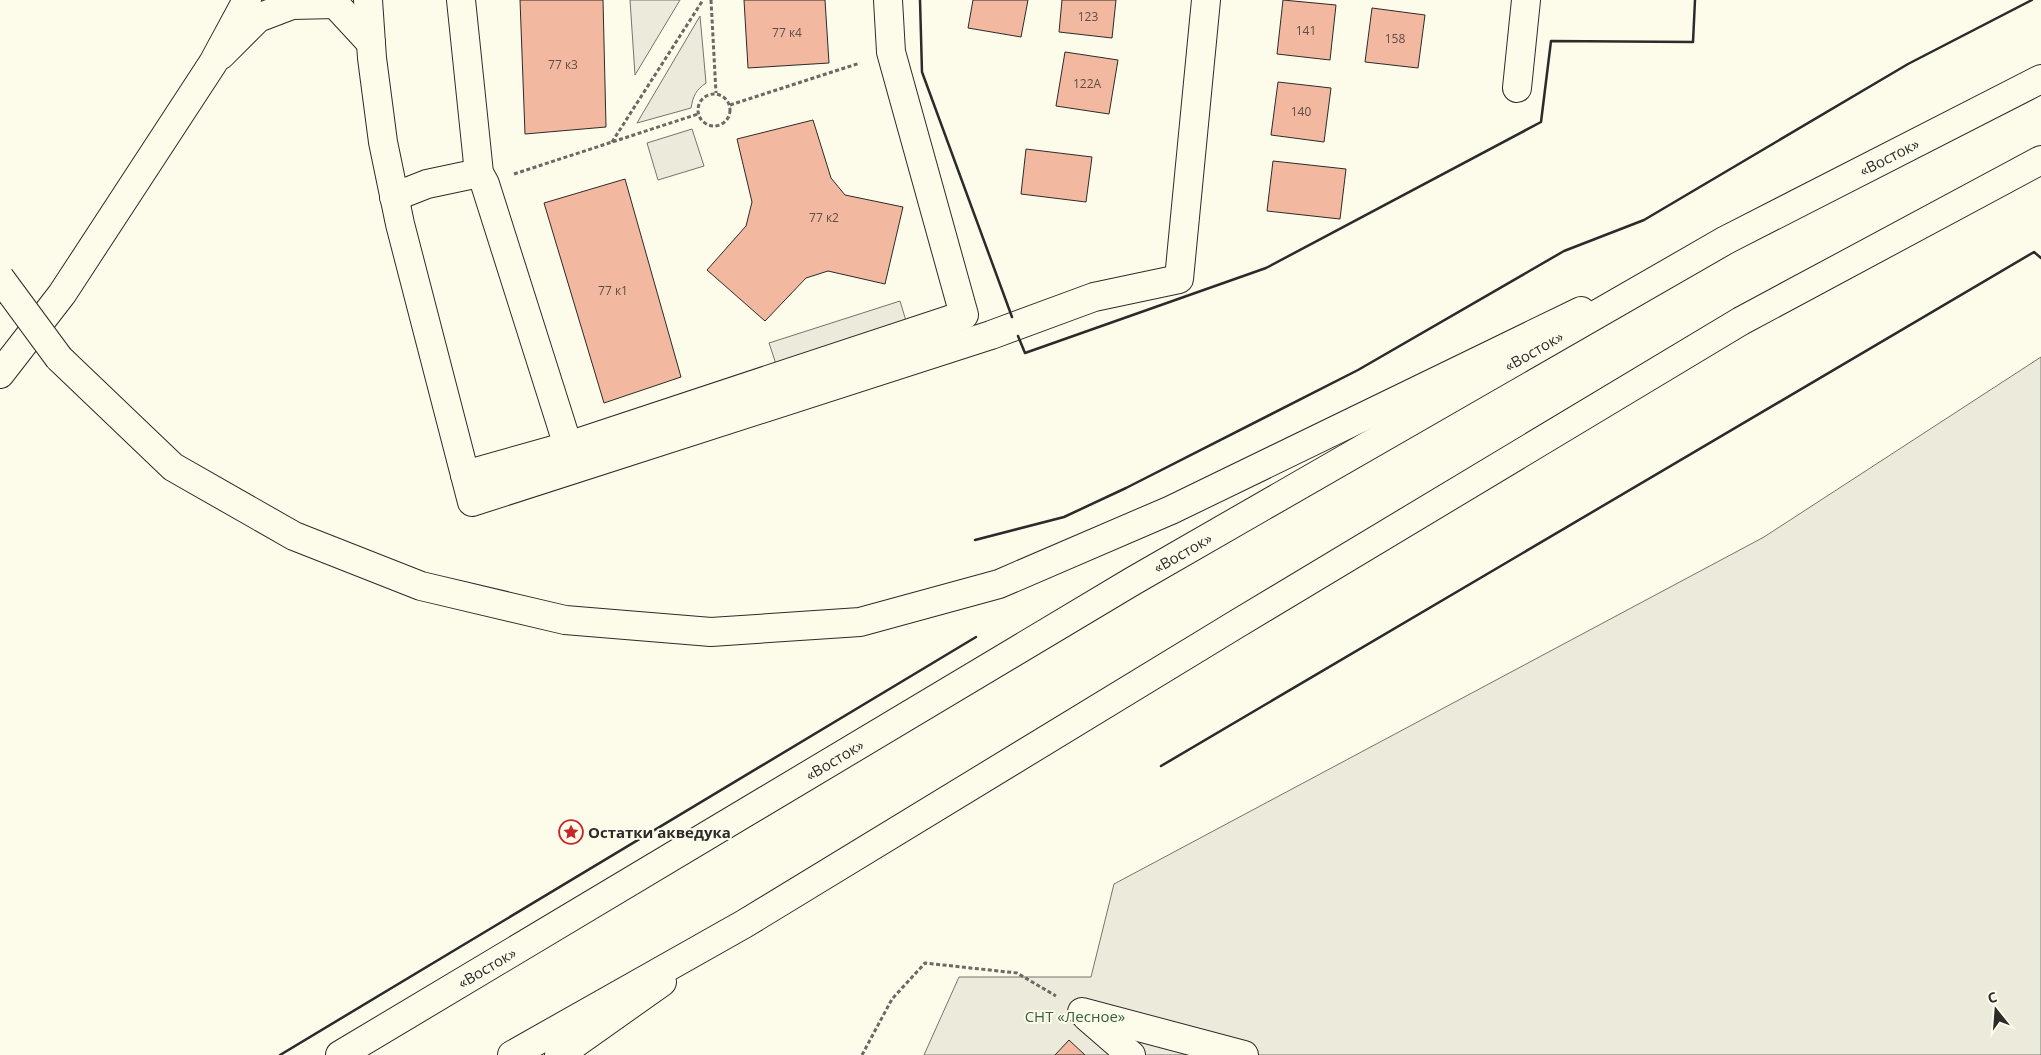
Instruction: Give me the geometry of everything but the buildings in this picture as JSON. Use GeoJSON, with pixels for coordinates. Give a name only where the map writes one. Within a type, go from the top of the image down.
{"type":"FeatureCollection","features":[{"type":"Feature","properties":{"kind":"main road"},"geometry":{"type":"LineString","coordinates":[[0,374],[62,294],[213,64],[247,0]]}},
{"type":"Feature","properties":{"kind":"main road"},"geometry":{"type":"LineString","coordinates":[[368,0],[371,43],[383,142],[394,197],[472,502],[991,335],[1094,297],[1179,279],[1206,0]]}},
{"type":"Feature","properties":{"kind":"main road"},"geometry":{"type":"LineString","coordinates":[[461,0],[482,179],[568,446]]}},
{"type":"Feature","properties":{"kind":"main road"},"geometry":{"type":"LineString","coordinates":[[465,475],[568,446],[964,315],[891,52],[888,0]]}},
{"type":"Feature","properties":{"kind":"main road"},"geometry":{"type":"LineString","coordinates":[[1517,88],[1526,0]]}},
{"type":"Feature","properties":{"kind":"main road"},"geometry":{"type":"LineString","coordinates":[[213,64],[258,18],[292,5],[335,4],[371,43]]}},
{"type":"Feature","properties":{"kind":"main road","name":"«Восток»"},"geometry":{"type":"LineString","coordinates":[[340,1055],[1133,581],[1726,240],[2041,79]]}},
{"type":"Feature","properties":{"kind":"main road"},"geometry":{"type":"LineString","coordinates":[[512,1055],[744,924],[1235,625],[1741,321],[2041,160]]}},
{"type":"Feature","properties":{"kind":"main road"},"geometry":{"type":"LineString","coordinates":[[394,197],[428,184],[482,179]]}},
{"type":"Feature","properties":{"kind":"main road"},"geometry":{"type":"LineString","coordinates":[[0,278],[59,358],[172,468],[294,536],[421,586],[565,620],[711,632],[860,622],[998,584],[1170,510],[1726,240]]}},
{"type":"Feature","properties":{"kind":"main road"},"geometry":{"type":"LineString","coordinates":[[559,1055],[744,924]]}},
{"type":"Feature","properties":{"kind":"main road"},"geometry":{"type":"LineString","coordinates":[[1082,1012],[1131,1055]]}},
{"type":"Feature","properties":{"kind":"main road"},"geometry":{"type":"LineString","coordinates":[[1082,1012],[1244,1055]]}},
{"type":"Feature","properties":{"kind":"path"},"geometry":{"type":"LineString","coordinates":[[612,142],[703,0]]}},
{"type":"Feature","properties":{"kind":"path"},"geometry":{"type":"LineString","coordinates":[[711,0],[716,93]]}},
{"type":"Feature","properties":{"kind":"path"},"geometry":{"type":"LineString","coordinates":[[730,105],[891,52]]}},
{"type":"Feature","properties":{"kind":"path"},"geometry":{"type":"LineString","coordinates":[[716,93],[727,99],[730,105],[729,118],[719,125],[706,124],[698,114],[698,108],[704,97],[716,93]]}},
{"type":"Feature","properties":{"kind":"path"},"geometry":{"type":"LineString","coordinates":[[482,179],[612,142],[698,114]]}},
{"type":"Feature","properties":{"kind":"path"},"geometry":{"type":"LineString","coordinates":[[862,1055],[892,999],[925,963],[1017,973],[1082,1012]]}},
{"type":"Feature","properties":{"kind":"green space"},"geometry":{"type":"Polygon","coordinates":[[[630,0],[680,0],[635,75],[630,0]]]}},
{"type":"Feature","properties":{"kind":"green space"},"geometry":{"type":"Polygon","coordinates":[[[700,16],[706,83],[696,94],[691,108],[637,123],[700,16]]]}},
{"type":"Feature","properties":{"kind":"green space"},"geometry":{"type":"Polygon","coordinates":[[[692,129],[704,166],[658,180],[647,143],[692,129]]]}},
{"type":"Feature","properties":{"kind":"green space","name":"СНТ «Лесное»"},"geometry":{"type":"Polygon","coordinates":[[[2041,357],[2041,1055],[924,1055],[959,977],[1091,977],[1114,884],[1764,537],[2041,357]]]}},
{"type":"Feature","properties":{"kind":"shaded area"},"geometry":{"type":"Polygon","coordinates":[[[900,301],[910,334],[780,376],[769,343],[900,301]]]}},
{"type":"Feature","properties":{"kind":"wall"},"geometry":{"type":"LineString","coordinates":[[920,0],[922,72],[1012,317]]}},
{"type":"Feature","properties":{"kind":"wall"},"geometry":{"type":"LineString","coordinates":[[1018,336],[1025,353],[1266,268],[1541,122],[1551,41],[1693,42],[1695,0]]}},
{"type":"Feature","properties":{"kind":"wall"},"geometry":{"type":"LineString","coordinates":[[975,540],[1064,517],[1126,488],[1358,370],[1564,251],[1644,220],[1908,64],[2032,0]]}},
{"type":"Feature","properties":{"kind":"wall"},"geometry":{"type":"LineString","coordinates":[[1161,766],[2034,252],[2041,258]]}},
{"type":"Feature","properties":{"kind":"wall"},"geometry":{"type":"LineString","coordinates":[[280,1055],[976,637]]}},
{"type":"Feature","properties":{"kind":"place","name":"Остатки акведука"},"geometry":{"type":"Point","coordinates":[571,832]}}]}
